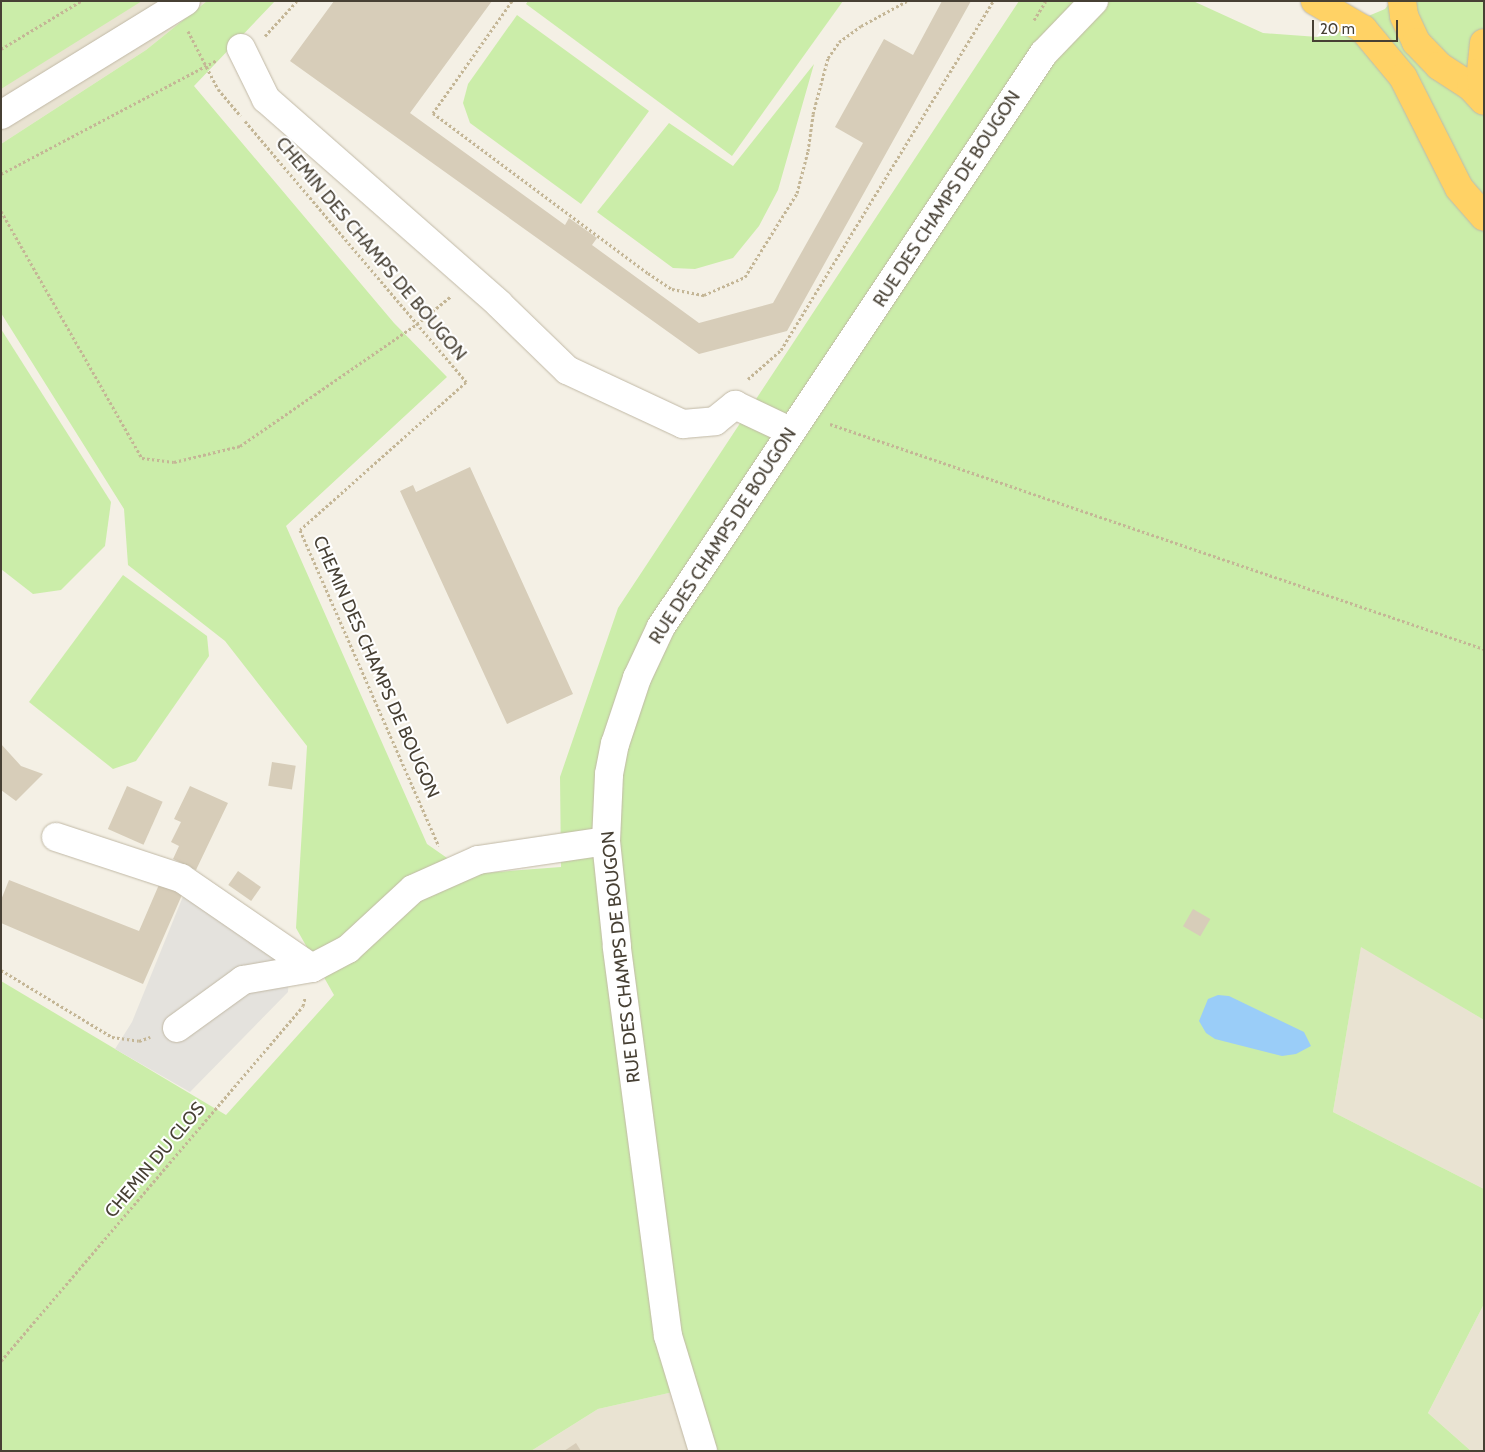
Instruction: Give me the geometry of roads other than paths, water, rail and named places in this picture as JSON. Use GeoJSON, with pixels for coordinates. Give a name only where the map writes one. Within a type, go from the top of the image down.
{"type":"FeatureCollection","features":[{"type":"Feature","properties":{"kind":"highway"},"geometry":{"type":"LineString","coordinates":[[1315,1],[1363,29],[1402,77],[1459,188],[1484,217]]}},
{"type":"Feature","properties":{"kind":"highway"},"geometry":{"type":"LineString","coordinates":[[1402,1],[1404,16],[1416,42],[1439,66],[1471,87],[1484,101]]}},
{"type":"Feature","properties":{"kind":"highway"},"geometry":{"type":"LineString","coordinates":[[1484,43],[1481,72],[1484,101]]}},
{"type":"Feature","properties":{"kind":"street"},"geometry":{"type":"LineString","coordinates":[[1,115],[186,1]]}},
{"type":"Feature","properties":{"kind":"street","name":"RUE DES CHAMPS DE BOUGON"},"geometry":{"type":"LineString","coordinates":[[702,1451],[668,1336],[627,1031],[606,841],[609,774],[615,744],[637,678],[661,627],[1044,53],[1094,1]]}},
{"type":"Feature","properties":{"kind":"street"},"geometry":{"type":"LineString","coordinates":[[241,48],[266,99],[471,279],[567,370],[683,424],[715,421],[735,405],[796,423]]}},
{"type":"Feature","properties":{"kind":"street"},"geometry":{"type":"LineString","coordinates":[[56,837],[182,878],[312,968]]}},
{"type":"Feature","properties":{"kind":"street"},"geometry":{"type":"LineString","coordinates":[[177,1028],[243,980],[312,968],[348,950],[413,889],[450,872],[478,860],[606,841]]}},
{"type":"Feature","properties":{"kind":"water"},"geometry":{"type":"Polygon","coordinates":[[[1218,995],[1229,996],[1304,1032],[1311,1046],[1296,1054],[1282,1056],[1215,1039],[1206,1033],[1199,1021],[1208,999],[1218,995]]]}}]}
